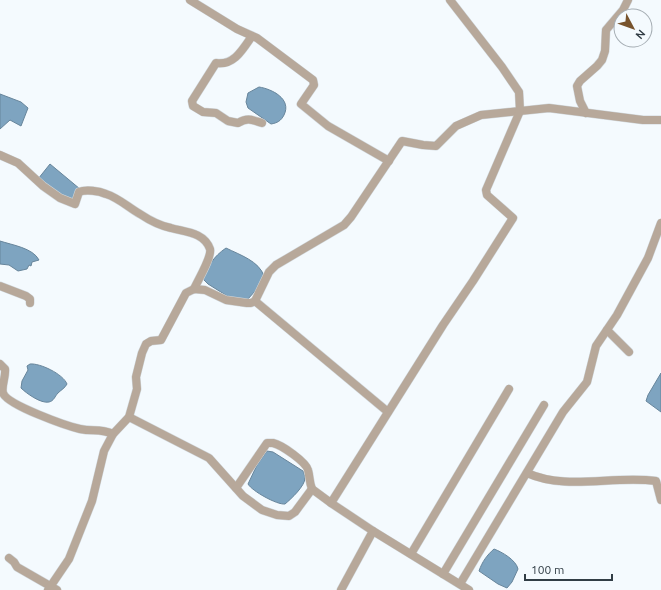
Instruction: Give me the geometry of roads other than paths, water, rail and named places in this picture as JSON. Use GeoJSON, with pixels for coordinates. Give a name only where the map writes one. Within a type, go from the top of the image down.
{"type":"FeatureCollection","features":[{"type":"Feature","properties":{"kind":"street"},"geometry":{"type":"LineString","coordinates":[[190,0],[237,29],[252,36],[313,80],[314,85],[301,104],[328,126],[388,161]]}},
{"type":"Feature","properties":{"kind":"street"},"geometry":{"type":"LineString","coordinates":[[331,503],[513,218],[487,195],[486,190],[520,111],[519,92],[502,67],[450,0]]}},
{"type":"Feature","properties":{"kind":"street"},"geometry":{"type":"LineString","coordinates":[[586,113],[580,102],[578,86],[580,81],[602,60],[605,51],[606,30],[623,10],[628,0]]}},
{"type":"Feature","properties":{"kind":"street"},"geometry":{"type":"LineString","coordinates":[[252,36],[230,63],[216,63],[192,102],[193,106],[203,112],[216,112],[228,120],[238,123],[245,119],[262,123]]}},
{"type":"Feature","properties":{"kind":"street"},"geometry":{"type":"LineString","coordinates":[[9,558],[17,567],[52,589],[69,559],[92,501],[104,451],[113,434],[130,417],[137,390],[136,377],[142,353],[146,344],[151,341],[161,340],[186,293],[194,289],[205,290],[226,300],[247,303],[255,301],[269,272],[276,265],[344,225],[351,217],[402,141],[436,146],[456,126],[481,115],[549,108],[643,120],[661,120]]}},
{"type":"Feature","properties":{"kind":"street"},"geometry":{"type":"LineString","coordinates":[[0,155],[18,163],[43,186],[60,198],[75,204],[79,192],[98,191],[108,194],[141,215],[171,228],[189,231],[198,236],[206,243],[210,251],[209,259],[194,289]]}},
{"type":"Feature","properties":{"kind":"street"},"geometry":{"type":"LineString","coordinates":[[460,584],[563,412],[587,382],[596,346],[607,330],[648,258],[661,223]]}},
{"type":"Feature","properties":{"kind":"street"},"geometry":{"type":"LineString","coordinates":[[0,286],[26,296],[30,299],[30,303]]}},
{"type":"Feature","properties":{"kind":"street"},"geometry":{"type":"LineString","coordinates":[[255,301],[388,412]]}},
{"type":"Feature","properties":{"kind":"street"},"geometry":{"type":"LineString","coordinates":[[607,330],[628,352]]}},
{"type":"Feature","properties":{"kind":"street"},"geometry":{"type":"LineString","coordinates":[[0,364],[5,369],[3,392],[11,401],[47,418],[67,425],[82,429],[103,430],[113,434]]}},
{"type":"Feature","properties":{"kind":"street"},"geometry":{"type":"LineString","coordinates":[[411,554],[509,390]]}},
{"type":"Feature","properties":{"kind":"street"},"geometry":{"type":"LineString","coordinates":[[443,574],[544,405]]}},
{"type":"Feature","properties":{"kind":"street"},"geometry":{"type":"LineString","coordinates":[[130,417],[209,458],[243,496],[262,510],[277,515],[289,516],[295,512],[312,489]]}},
{"type":"Feature","properties":{"kind":"street"},"geometry":{"type":"LineString","coordinates":[[236,488],[266,444],[272,443],[282,447],[305,464],[308,470],[309,481],[312,489],[373,531],[469,590]]}},
{"type":"Feature","properties":{"kind":"street"},"geometry":{"type":"LineString","coordinates":[[527,472],[537,477],[570,482],[641,479],[656,481],[661,500]]}},
{"type":"Feature","properties":{"kind":"street"},"geometry":{"type":"LineString","coordinates":[[341,590],[373,531]]}},
{"type":"Feature","properties":{"kind":"water"},"geometry":{"type":"Polygon","coordinates":[[[259,87],[270,90],[283,100],[286,109],[283,117],[277,122],[271,124],[248,108],[246,102],[248,93],[259,87]]]}},
{"type":"Feature","properties":{"kind":"water"},"geometry":{"type":"Polygon","coordinates":[[[0,94],[21,102],[28,108],[21,126],[10,120],[0,129],[0,94]]]}},
{"type":"Feature","properties":{"kind":"water"},"geometry":{"type":"Polygon","coordinates":[[[50,164],[80,189],[72,201],[38,179],[50,164]]]}},
{"type":"Feature","properties":{"kind":"water"},"geometry":{"type":"Polygon","coordinates":[[[0,241],[27,250],[39,260],[32,262],[31,266],[29,265],[27,269],[18,271],[9,265],[0,264],[0,241]]]}},
{"type":"Feature","properties":{"kind":"water"},"geometry":{"type":"Polygon","coordinates":[[[226,248],[253,262],[262,271],[264,276],[256,290],[248,299],[232,299],[208,284],[203,279],[212,262],[226,248]]]}},
{"type":"Feature","properties":{"kind":"water"},"geometry":{"type":"Polygon","coordinates":[[[30,364],[39,365],[51,370],[65,380],[67,384],[53,400],[46,402],[38,400],[21,388],[22,381],[28,370],[27,366],[30,364]]]}},
{"type":"Feature","properties":{"kind":"water"},"geometry":{"type":"Polygon","coordinates":[[[661,373],[661,412],[646,401],[661,373]]]}},
{"type":"Feature","properties":{"kind":"water"},"geometry":{"type":"Polygon","coordinates":[[[267,451],[273,452],[304,473],[305,478],[303,485],[285,504],[281,504],[265,497],[248,484],[257,465],[267,451]]]}},
{"type":"Feature","properties":{"kind":"water"},"geometry":{"type":"Polygon","coordinates":[[[494,549],[505,554],[515,562],[518,569],[512,582],[507,588],[498,584],[479,571],[485,559],[494,549]]]}}]}
